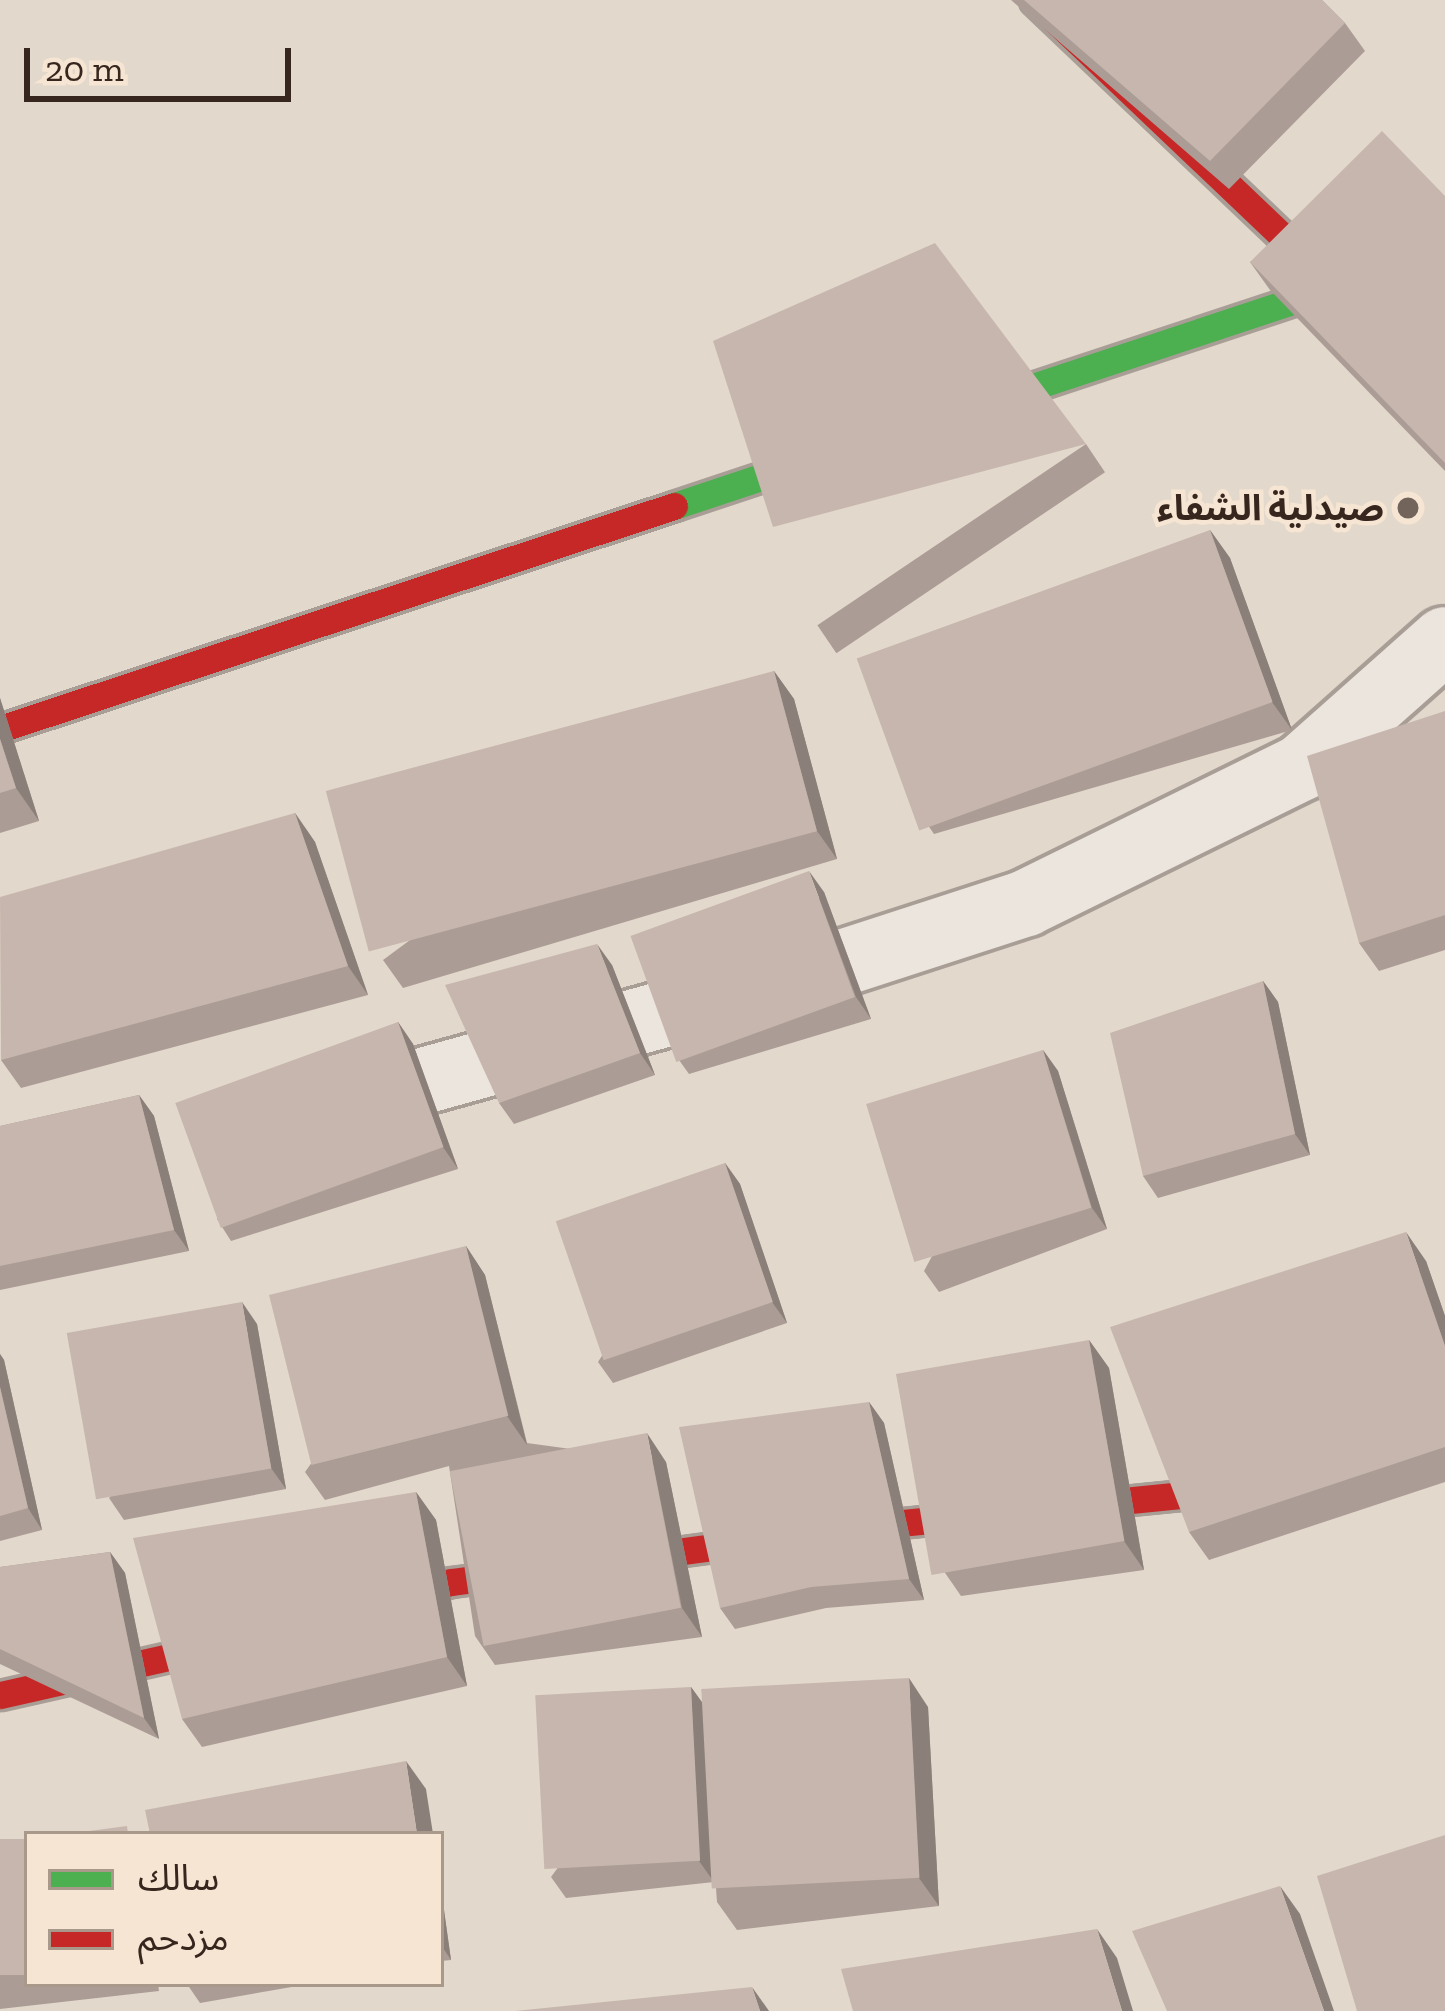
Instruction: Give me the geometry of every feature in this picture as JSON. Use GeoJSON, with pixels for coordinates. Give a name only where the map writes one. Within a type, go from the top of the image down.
{"type":"FeatureCollection","features":[{"type":"Feature","properties":{"kind":"street"},"geometry":{"type":"LineString","coordinates":[[1034,0],[1445,391]]}},
{"type":"Feature","properties":{"kind":"street"},"geometry":{"type":"LineString","coordinates":[[928,422],[1335,286]]}},
{"type":"Feature","properties":{"kind":"street"},"geometry":{"type":"LineString","coordinates":[[0,729],[860,444]]}},
{"type":"Feature","properties":{"kind":"street"},"geometry":{"type":"LineString","coordinates":[[308,1113],[805,975],[1026,903],[1302,766],[1445,640]]}},
{"type":"Feature","properties":{"kind":"street"},"geometry":{"type":"LineString","coordinates":[[338,1614],[474,1579],[1297,1479]]}},
{"type":"Feature","properties":{"kind":"street"},"geometry":{"type":"LineString","coordinates":[[0,1695],[156,1666],[292,1627]]}},
{"type":"Feature","properties":{"kind":"building"},"geometry":{"type":"Polygon","coordinates":[[[1024,0],[1322,0],[1345,23],[1210,161],[1024,0]]]}},
{"type":"Feature","properties":{"kind":"building"},"geometry":{"type":"Polygon","coordinates":[[[1382,131],[1445,196],[1445,463],[1250,262],[1382,131]]]}},
{"type":"Feature","properties":{"kind":"building"},"geometry":{"type":"Polygon","coordinates":[[[935,243],[1086,444],[773,527],[713,341],[935,243]]]}},
{"type":"Feature","properties":{"kind":"building"},"geometry":{"type":"Polygon","coordinates":[[[1210,530],[1273,702],[919,831],[857,659],[1210,530]]]}},
{"type":"Feature","properties":{"kind":"building"},"geometry":{"type":"Polygon","coordinates":[[[774,671],[817,831],[369,951],[326,791],[774,671]]]}},
{"type":"Feature","properties":{"kind":"building"},"geometry":{"type":"Polygon","coordinates":[[[1445,711],[1445,915],[1359,943],[1307,756],[1445,711]]]}},
{"type":"Feature","properties":{"kind":"building"},"geometry":{"type":"Polygon","coordinates":[[[0,739],[16,788],[0,793],[0,739]]]}},
{"type":"Feature","properties":{"kind":"building"},"geometry":{"type":"Polygon","coordinates":[[[295,813],[348,966],[1,1060],[0,897],[295,813]]]}},
{"type":"Feature","properties":{"kind":"building"},"geometry":{"type":"Polygon","coordinates":[[[809,871],[855,997],[676,1062],[630,936],[809,871]]]}},
{"type":"Feature","properties":{"kind":"building"},"geometry":{"type":"Polygon","coordinates":[[[597,944],[640,1053],[499,1103],[445,985],[597,944]]]}},
{"type":"Feature","properties":{"kind":"building"},"geometry":{"type":"Polygon","coordinates":[[[1263,981],[1295,1134],[1143,1176],[1110,1033],[1263,981]]]}},
{"type":"Feature","properties":{"kind":"building"},"geometry":{"type":"Polygon","coordinates":[[[398,1022],[443,1147],[221,1228],[175,1103],[398,1022]]]}},
{"type":"Feature","properties":{"kind":"building"},"geometry":{"type":"Polygon","coordinates":[[[1043,1050],[1091,1208],[914,1262],[866,1104],[1043,1050]]]}},
{"type":"Feature","properties":{"kind":"building"},"geometry":{"type":"Polygon","coordinates":[[[139,1095],[174,1230],[0,1266],[0,1126],[139,1095]]]}},
{"type":"Feature","properties":{"kind":"building"},"geometry":{"type":"Polygon","coordinates":[[[725,1163],[773,1302],[604,1360],[556,1221],[725,1163]]]}},
{"type":"Feature","properties":{"kind":"building"},"geometry":{"type":"Polygon","coordinates":[[[1406,1232],[1445,1346],[1445,1447],[1189,1532],[1110,1327],[1406,1232]]]}},
{"type":"Feature","properties":{"kind":"building"},"geometry":{"type":"Polygon","coordinates":[[[466,1246],[508,1416],[311,1465],[269,1295],[466,1246]]]}},
{"type":"Feature","properties":{"kind":"building"},"geometry":{"type":"Polygon","coordinates":[[[242,1302],[271,1468],[96,1499],[67,1333],[242,1302]]]}},
{"type":"Feature","properties":{"kind":"building"},"geometry":{"type":"Polygon","coordinates":[[[1089,1340],[1124,1541],[931,1575],[896,1374],[1089,1340]]]}},
{"type":"Feature","properties":{"kind":"building"},"geometry":{"type":"Polygon","coordinates":[[[0,1387],[28,1508],[0,1516],[0,1387]]]}},
{"type":"Feature","properties":{"kind":"building"},"geometry":{"type":"Polygon","coordinates":[[[869,1402],[909,1579],[811,1587],[720,1608],[679,1427],[869,1402]]]}},
{"type":"Feature","properties":{"kind":"building"},"geometry":{"type":"Polygon","coordinates":[[[647,1433],[681,1608],[484,1646],[450,1471],[647,1433]]]}},
{"type":"Feature","properties":{"kind":"building"},"geometry":{"type":"Polygon","coordinates":[[[416,1492],[447,1657],[182,1719],[133,1538],[416,1492]]]}},
{"type":"Feature","properties":{"kind":"building"},"geometry":{"type":"Polygon","coordinates":[[[110,1552],[144,1718],[0,1649],[0,1567],[110,1552]]]}},
{"type":"Feature","properties":{"kind":"building"},"geometry":{"type":"Polygon","coordinates":[[[909,1678],[919,1878],[712,1889],[701,1689],[909,1678]]]}},
{"type":"Feature","properties":{"kind":"building"},"geometry":{"type":"Polygon","coordinates":[[[691,1687],[700,1861],[544,1869],[535,1695],[691,1687]]]}},
{"type":"Feature","properties":{"kind":"building"},"geometry":{"type":"Polygon","coordinates":[[[406,1761],[417,1831],[149,1831],[145,1810],[406,1761]]]}},
{"type":"Feature","properties":{"kind":"building"},"geometry":{"type":"Polygon","coordinates":[[[127,1826],[128,1831],[90,1831],[127,1826]]]}},
{"type":"Feature","properties":{"kind":"building"},"geometry":{"type":"Polygon","coordinates":[[[1445,1835],[1445,2011],[1357,2011],[1317,1876],[1445,1835]]]}},
{"type":"Feature","properties":{"kind":"building"},"geometry":{"type":"Polygon","coordinates":[[[0,1839],[24,1839],[24,1975],[0,1975],[0,1839]]]}},
{"type":"Feature","properties":{"kind":"building"},"geometry":{"type":"Polygon","coordinates":[[[1280,1886],[1324,2011],[1167,2011],[1132,1931],[1280,1886]]]}},
{"type":"Feature","properties":{"kind":"building"},"geometry":{"type":"Polygon","coordinates":[[[1097,1929],[1122,2011],[853,2011],[841,1969],[1097,1929]]]}},
{"type":"Feature","properties":{"kind":"building"},"geometry":{"type":"Polygon","coordinates":[[[752,1987],[760,2011],[515,2011],[752,1987]]]}},
{"type":"Feature","properties":{"kind":"traffic: fast"},"geometry":{"type":"LineString","coordinates":[[957,412],[1335,287]]}},
{"type":"Feature","properties":{"kind":"traffic: fast"},"geometry":{"type":"LineString","coordinates":[[674,506],[842,450]]}},
{"type":"Feature","properties":{"kind":"traffic: jam"},"geometry":{"type":"LineString","coordinates":[[1034,0],[1445,391]]}},
{"type":"Feature","properties":{"kind":"traffic: jam"},"geometry":{"type":"LineString","coordinates":[[0,729],[674,506]]}},
{"type":"Feature","properties":{"kind":"traffic: jam"},"geometry":{"type":"LineString","coordinates":[[363,1607],[451,1582],[871,1526],[1265,1487]]}},
{"type":"Feature","properties":{"kind":"traffic: jam"},"geometry":{"type":"LineString","coordinates":[[0,1695],[252,1638]]}},
{"type":"Feature","properties":{"kind":"place","name":"صيدلية الشفاء"},"geometry":{"type":"Point","coordinates":[1408,508]}}]}
